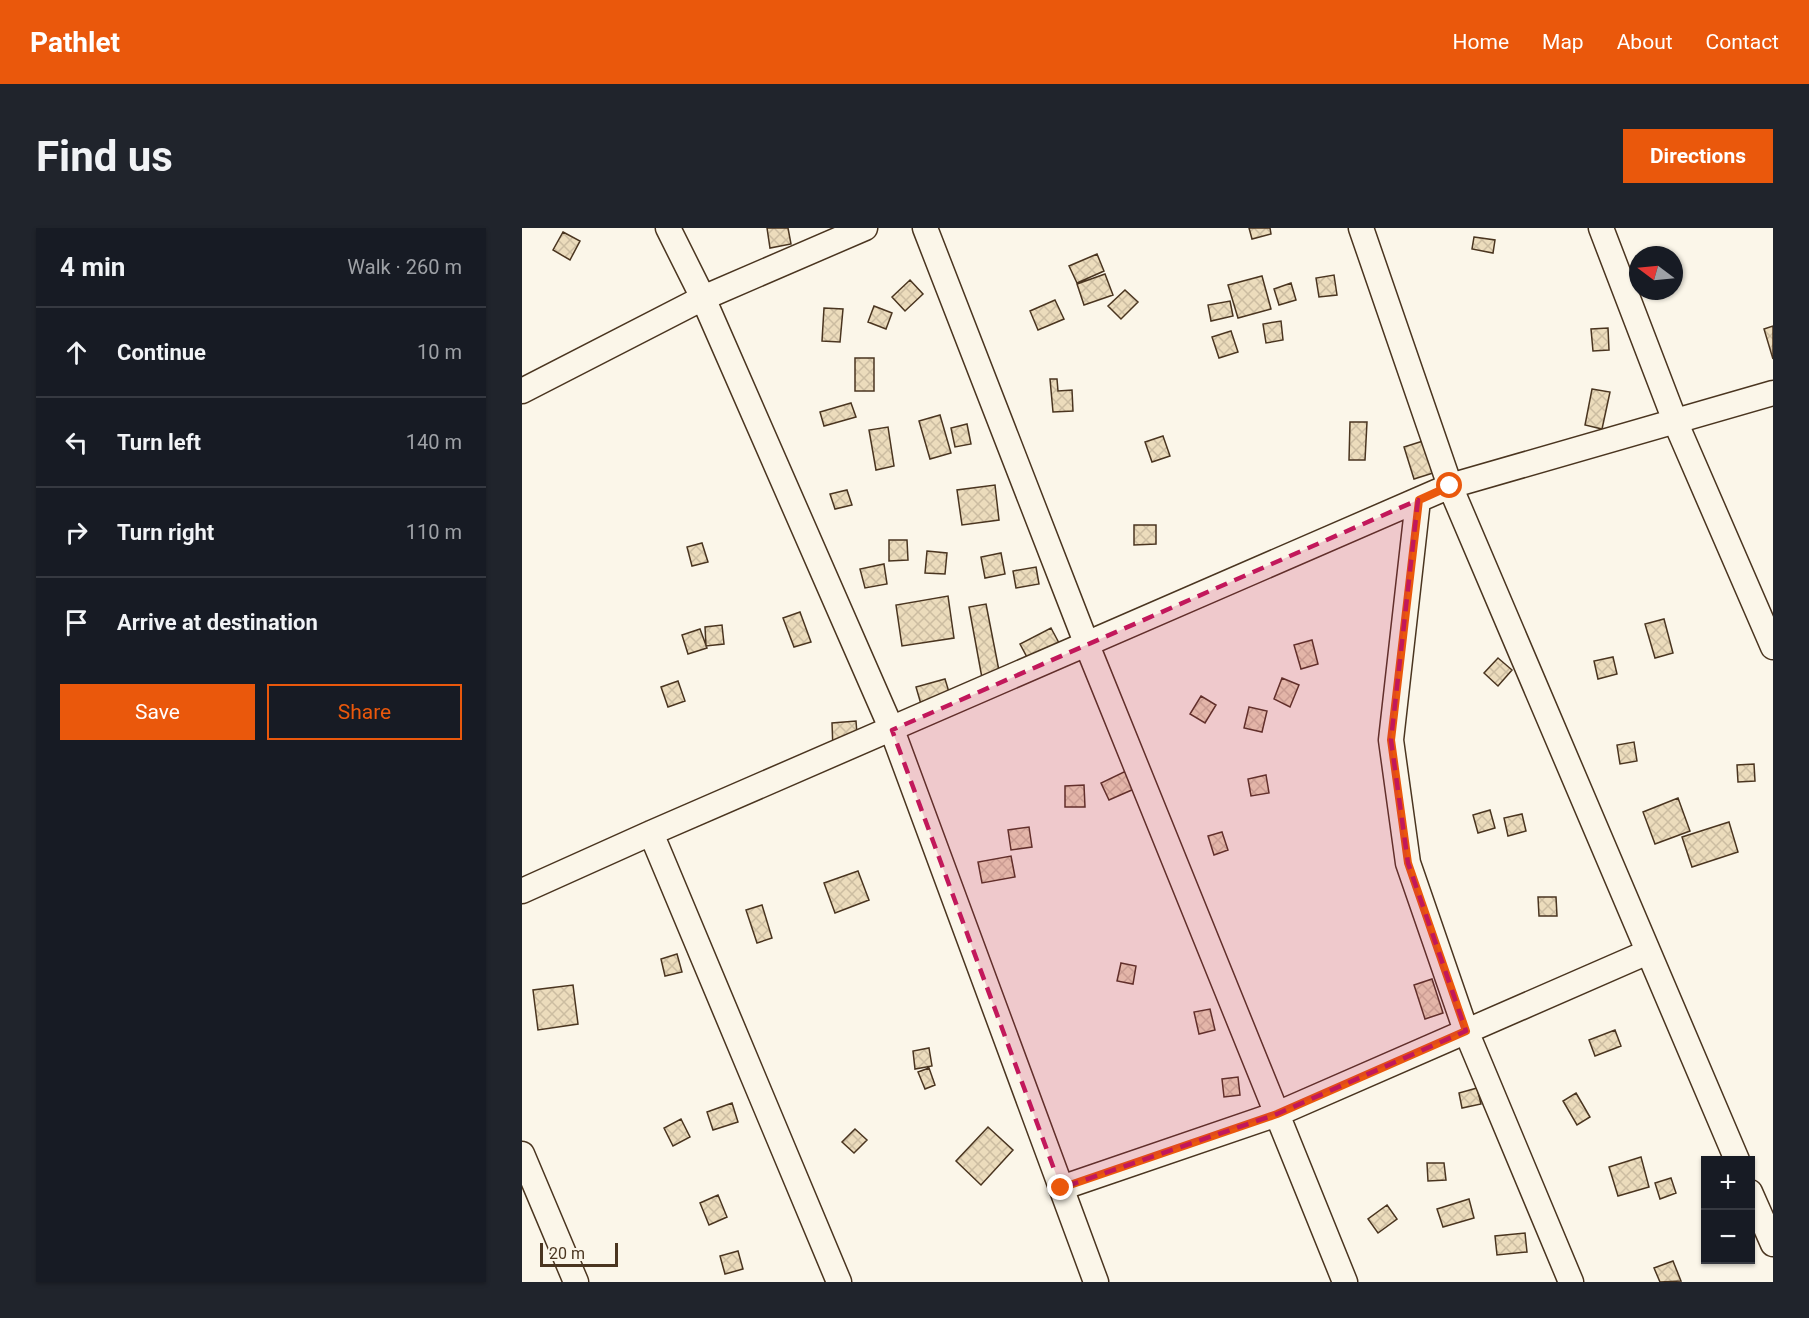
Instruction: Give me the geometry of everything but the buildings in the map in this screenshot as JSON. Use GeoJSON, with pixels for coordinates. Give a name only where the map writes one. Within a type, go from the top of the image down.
{"type":"FeatureCollection","features":[{"type":"Feature","properties":{"kind":"street"},"geometry":{"type":"LineString","coordinates":[[668,228],[704,298],[892,730],[1096,1282]]}},
{"type":"Feature","properties":{"kind":"street"},"geometry":{"type":"LineString","coordinates":[[522,391],[704,298],[866,228]]}},
{"type":"Feature","properties":{"kind":"street"},"geometry":{"type":"LineString","coordinates":[[925,228],[1087,645],[1345,1282]]}},
{"type":"Feature","properties":{"kind":"street"},"geometry":{"type":"LineString","coordinates":[[1361,228],[1450,486],[1735,1156]]}},
{"type":"Feature","properties":{"kind":"street"},"geometry":{"type":"LineString","coordinates":[[1601,228],[1675,421],[1773,647]]}},
{"type":"Feature","properties":{"kind":"street"},"geometry":{"type":"LineString","coordinates":[[522,891],[1450,486],[1773,393]]}},
{"type":"Feature","properties":{"kind":"street"},"geometry":{"type":"LineString","coordinates":[[1419,500],[1391,740],[1408,863],[1466,1031],[1571,1282]]}},
{"type":"Feature","properties":{"kind":"street"},"geometry":{"type":"LineString","coordinates":[[651,833],[836,1281]]}},
{"type":"Feature","properties":{"kind":"street"},"geometry":{"type":"LineString","coordinates":[[1061,1188],[1277,1114],[1648,952]]}},
{"type":"Feature","properties":{"kind":"street"},"geometry":{"type":"LineString","coordinates":[[522,1154],[576,1282]]}},
{"type":"Feature","properties":{"kind":"street"},"geometry":{"type":"LineString","coordinates":[[1755,1203],[1773,1244]]}},
{"type":"Feature","properties":{"kind":"highlighted area"},"geometry":{"type":"Polygon","coordinates":[[[1418,500],[1391,740],[1408,863],[1466,1031],[1277,1114],[1061,1188],[892,730],[1418,500]]]}},
{"type":"Feature","properties":{"kind":"route"},"geometry":{"type":"LineString","coordinates":[[1061,1188],[1277,1114],[1466,1031],[1408,863],[1391,740],[1419,500],[1450,486]]}}]}
